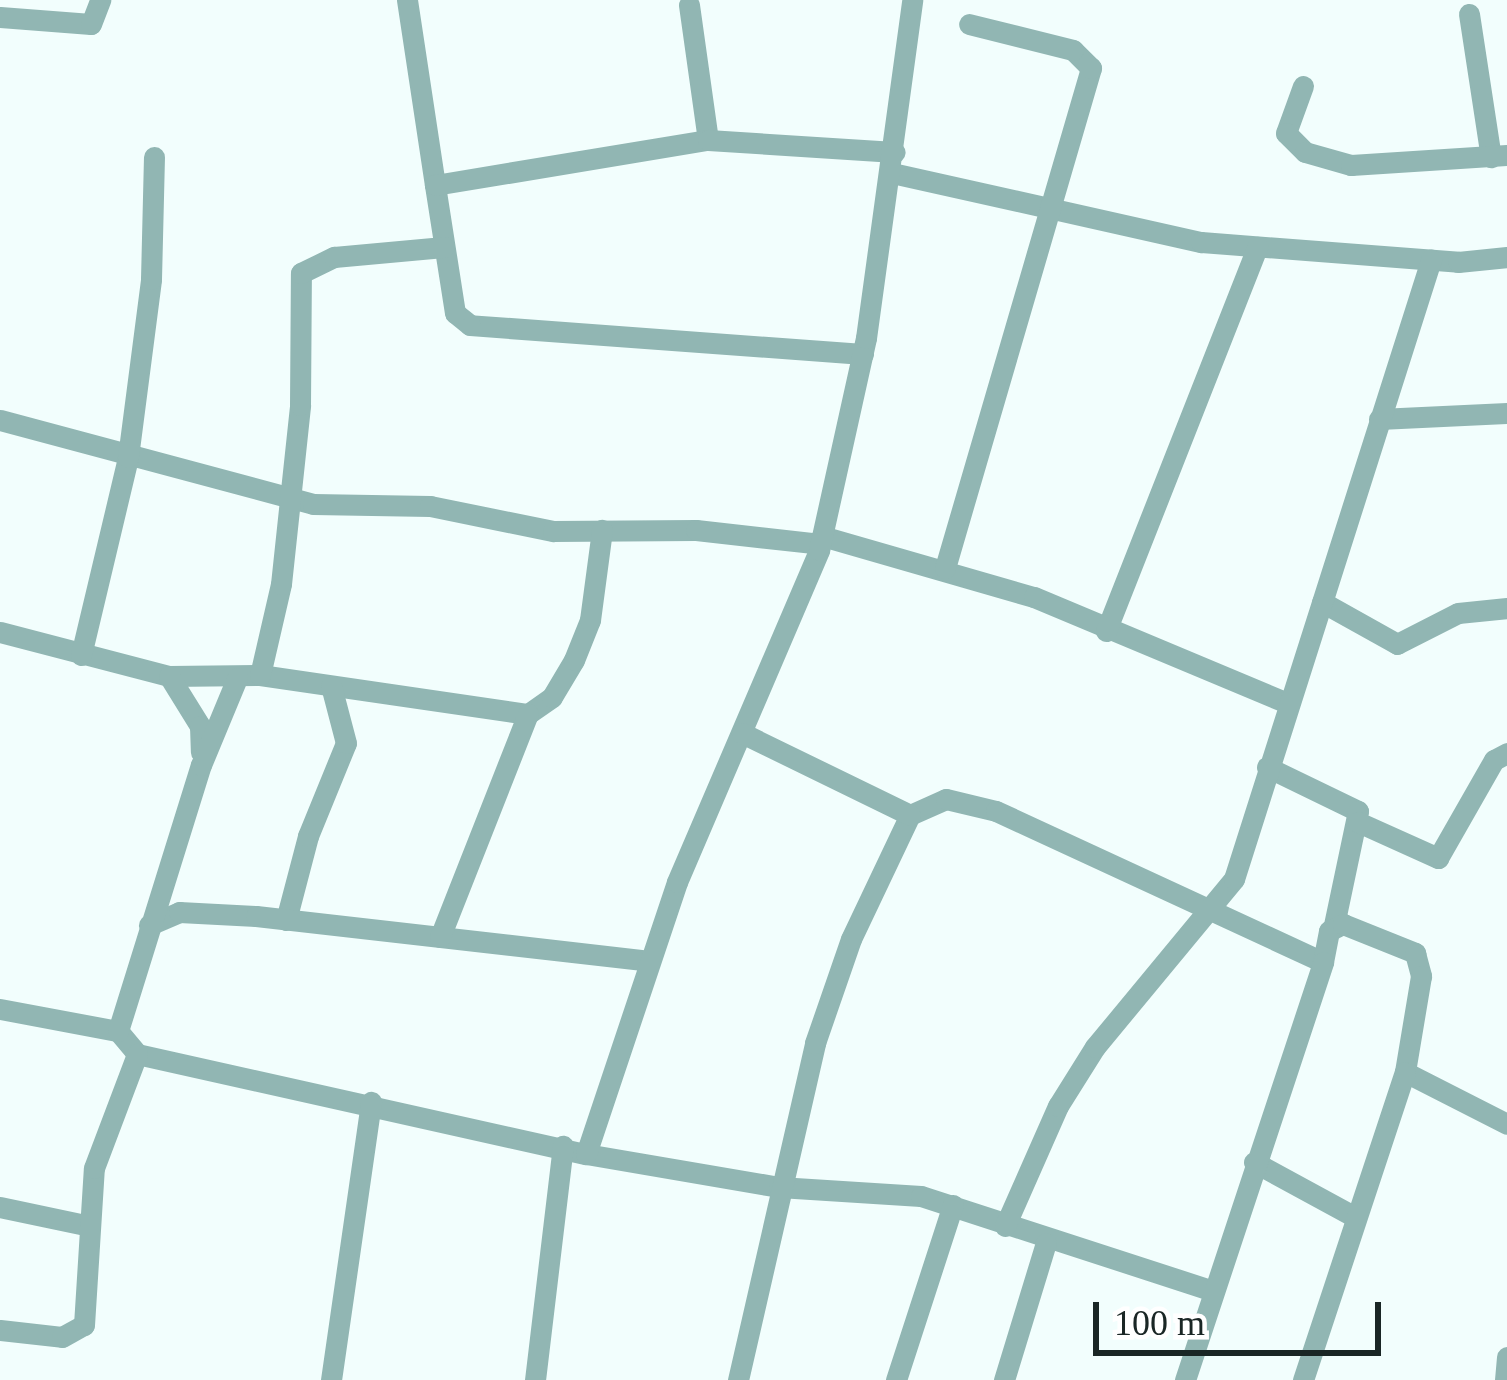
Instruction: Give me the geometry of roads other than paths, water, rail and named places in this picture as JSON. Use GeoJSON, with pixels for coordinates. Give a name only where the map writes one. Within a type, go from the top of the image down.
{"type":"FeatureCollection","features":[{"type":"Feature","properties":{"kind":"street"},"geometry":{"type":"LineString","coordinates":[[0,16],[92,24],[100,0]]}},
{"type":"Feature","properties":{"kind":"street"},"geometry":{"type":"LineString","coordinates":[[407,0],[412,60],[454,313],[470,325],[862,354]]}},
{"type":"Feature","properties":{"kind":"street"},"geometry":{"type":"LineString","coordinates":[[586,1154],[649,961],[821,540],[862,354],[893,163],[912,0]]}},
{"type":"Feature","properties":{"kind":"street"},"geometry":{"type":"LineString","coordinates":[[689,5],[708,140]]}},
{"type":"Feature","properties":{"kind":"street"},"geometry":{"type":"LineString","coordinates":[[1303,86],[1286,133],[1305,152],[1351,165],[1499,156],[1469,14]]}},
{"type":"Feature","properties":{"kind":"street"},"geometry":{"type":"LineString","coordinates":[[945,568],[1054,212],[1091,68],[1073,50],[969,24]]}},
{"type":"Feature","properties":{"kind":"street"},"geometry":{"type":"LineString","coordinates":[[436,185],[708,140],[893,163],[1128,231],[1257,247],[1431,260],[1507,257]]}},
{"type":"Feature","properties":{"kind":"street"},"geometry":{"type":"LineString","coordinates":[[81,655],[128,457],[152,279],[154,157]]}},
{"type":"Feature","properties":{"kind":"street"},"geometry":{"type":"LineString","coordinates":[[260,675],[281,584],[286,498],[301,405],[298,300],[305,267],[334,257],[444,247]]}},
{"type":"Feature","properties":{"kind":"street"},"geometry":{"type":"LineString","coordinates":[[1106,631],[1257,247]]}},
{"type":"Feature","properties":{"kind":"street"},"geometry":{"type":"LineString","coordinates":[[1005,1226],[1058,1106],[1095,1047],[1234,878],[1431,260]]}},
{"type":"Feature","properties":{"kind":"street"},"geometry":{"type":"LineString","coordinates":[[1379,419],[1507,412]]}},
{"type":"Feature","properties":{"kind":"street"},"geometry":{"type":"LineString","coordinates":[[0,420],[286,498],[430,506],[553,531],[696,530],[821,540],[945,568],[1034,596],[1106,631],[1288,704]]}},
{"type":"Feature","properties":{"kind":"street"},"geometry":{"type":"LineString","coordinates":[[440,938],[529,714],[552,697],[582,640],[602,530]]}},
{"type":"Feature","properties":{"kind":"street"},"geometry":{"type":"LineString","coordinates":[[1322,602],[1396,644],[1458,613],[1507,608]]}},
{"type":"Feature","properties":{"kind":"street"},"geometry":{"type":"LineString","coordinates":[[0,632],[169,676],[260,675],[529,714]]}},
{"type":"Feature","properties":{"kind":"street"},"geometry":{"type":"LineString","coordinates":[[169,676],[200,726],[201,765]]}},
{"type":"Feature","properties":{"kind":"street"},"geometry":{"type":"LineString","coordinates":[[118,1031],[201,765],[237,678]]}},
{"type":"Feature","properties":{"kind":"street"},"geometry":{"type":"LineString","coordinates":[[286,920],[304,848],[346,743],[331,686]]}},
{"type":"Feature","properties":{"kind":"street"},"geometry":{"type":"LineString","coordinates":[[742,733],[910,815]]}},
{"type":"Feature","properties":{"kind":"street"},"geometry":{"type":"LineString","coordinates":[[1358,822],[1438,858],[1494,760],[1507,753]]}},
{"type":"Feature","properties":{"kind":"street"},"geometry":{"type":"LineString","coordinates":[[1185,1380],[1210,1290],[1323,962],[1358,822],[1358,811],[1267,767]]}},
{"type":"Feature","properties":{"kind":"street"},"geometry":{"type":"LineString","coordinates":[[738,1380],[815,1042],[851,939],[910,815],[957,798],[1323,962]]}},
{"type":"Feature","properties":{"kind":"street"},"geometry":{"type":"LineString","coordinates":[[160,888],[179,911]]}},
{"type":"Feature","properties":{"kind":"street"},"geometry":{"type":"LineString","coordinates":[[149,925],[179,911],[649,961]]}},
{"type":"Feature","properties":{"kind":"street"},"geometry":{"type":"LineString","coordinates":[[1303,1380],[1353,1216],[1405,1072],[1420,964],[1415,953],[1334,925]]}},
{"type":"Feature","properties":{"kind":"street"},"geometry":{"type":"LineString","coordinates":[[0,1009],[118,1031],[136,1054],[371,1102],[586,1154],[779,1187],[896,1192],[952,1205],[1046,1243],[1210,1290]]}},
{"type":"Feature","properties":{"kind":"street"},"geometry":{"type":"LineString","coordinates":[[0,1330],[62,1337],[81,1330],[85,1225],[94,1168],[136,1054]]}},
{"type":"Feature","properties":{"kind":"street"},"geometry":{"type":"LineString","coordinates":[[1405,1072],[1507,1124]]}},
{"type":"Feature","properties":{"kind":"street"},"geometry":{"type":"LineString","coordinates":[[331,1380],[371,1102]]}},
{"type":"Feature","properties":{"kind":"street"},"geometry":{"type":"LineString","coordinates":[[535,1380],[563,1146]]}},
{"type":"Feature","properties":{"kind":"street"},"geometry":{"type":"LineString","coordinates":[[1254,1162],[1353,1216]]}},
{"type":"Feature","properties":{"kind":"street"},"geometry":{"type":"LineString","coordinates":[[896,1380],[952,1205]]}},
{"type":"Feature","properties":{"kind":"street"},"geometry":{"type":"LineString","coordinates":[[0,1208],[85,1225]]}},
{"type":"Feature","properties":{"kind":"street"},"geometry":{"type":"LineString","coordinates":[[1004,1380],[1046,1243]]}},
{"type":"Feature","properties":{"kind":"street"},"geometry":{"type":"LineString","coordinates":[[1505,1380],[1507,1357]]}}]}
